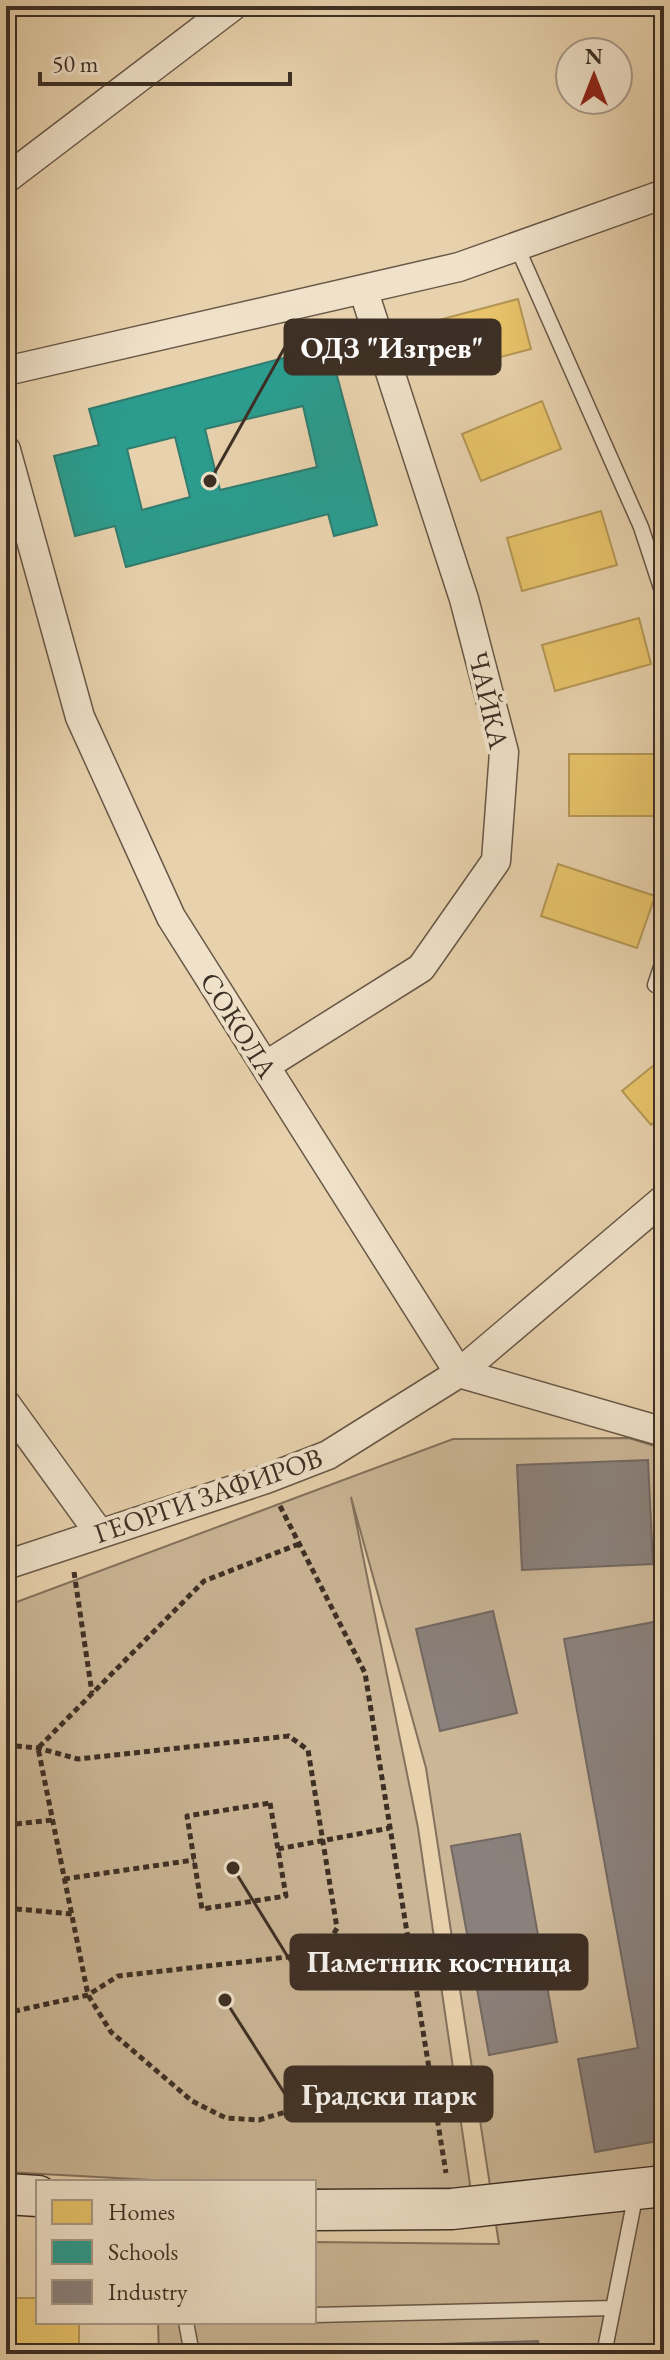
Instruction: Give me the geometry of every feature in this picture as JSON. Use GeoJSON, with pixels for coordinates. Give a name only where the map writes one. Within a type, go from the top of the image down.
{"type":"FeatureCollection","features":[{"type":"Feature","properties":{"kind":"street"},"geometry":{"type":"LineString","coordinates":[[6,179],[233,6]]}},
{"type":"Feature","properties":{"kind":"street"},"geometry":{"type":"LineString","coordinates":[[6,371],[459,267],[664,194]]}},
{"type":"Feature","properties":{"kind":"street","name":"ЧАЙКА"},"geometry":{"type":"LineString","coordinates":[[265,1066],[421,968],[496,861],[504,752],[464,599],[363,289]]}},
{"type":"Feature","properties":{"kind":"street","name":"СОКОЛА"},"geometry":{"type":"LineString","coordinates":[[6,450],[80,717],[171,917],[459,1373]]}},
{"type":"Feature","properties":{"kind":"street","name":"ГЕОРГИ ЗАФИРОВ"},"geometry":{"type":"LineString","coordinates":[[6,1565],[266,1479],[328,1455],[459,1373],[664,1199]]}},
{"type":"Feature","properties":{"kind":"street"},"geometry":{"type":"LineString","coordinates":[[459,1373],[664,1432]]}},
{"type":"Feature","properties":{"kind":"street"},"geometry":{"type":"LineString","coordinates":[[6,1404],[100,1534]]}},
{"type":"Feature","properties":{"kind":"street"},"geometry":{"type":"LineString","coordinates":[[316,2210],[452,2209],[650,2189]]}},
{"type":"Feature","properties":{"kind":"street"},"geometry":{"type":"LineString","coordinates":[[6,2194],[36,2196]]}},
{"type":"Feature","properties":{"kind":"lane"},"geometry":{"type":"LineString","coordinates":[[517,247],[641,527],[664,597]]}},
{"type":"Feature","properties":{"kind":"lane"},"geometry":{"type":"LineString","coordinates":[[655,985],[664,958]]}},
{"type":"Feature","properties":{"kind":"lane"},"geometry":{"type":"LineString","coordinates":[[604,2354],[613,2308],[650,2189]]}},
{"type":"Feature","properties":{"kind":"lane"},"geometry":{"type":"LineString","coordinates":[[316,2315],[613,2308]]}},
{"type":"Feature","properties":{"kind":"lane"},"geometry":{"type":"LineString","coordinates":[[186,2324],[192,2354]]}},
{"type":"Feature","properties":{"kind":"path"},"geometry":{"type":"LineString","coordinates":[[266,1479],[365,1673],[452,2209]]}},
{"type":"Feature","properties":{"kind":"path"},"geometry":{"type":"LineString","coordinates":[[70,1544],[92,1694]]}},
{"type":"Feature","properties":{"kind":"path"},"geometry":{"type":"LineString","coordinates":[[38,1748],[204,1581],[299,1544]]}},
{"type":"Feature","properties":{"kind":"path"},"geometry":{"type":"LineString","coordinates":[[6,1745],[38,1748],[78,1759],[289,1736],[308,1750],[337,1928],[323,1953],[118,1976],[88,1995],[6,2013]]}},
{"type":"Feature","properties":{"kind":"path"},"geometry":{"type":"LineString","coordinates":[[38,1748],[88,1995],[111,2032],[192,2101],[226,2118],[259,2120],[429,2068]]}},
{"type":"Feature","properties":{"kind":"path"},"geometry":{"type":"LineString","coordinates":[[270,1803],[286,1896],[202,1909],[194,1860],[187,1816],[270,1803]]}},
{"type":"Feature","properties":{"kind":"path"},"geometry":{"type":"LineString","coordinates":[[6,1825],[53,1820]]}},
{"type":"Feature","properties":{"kind":"path"},"geometry":{"type":"LineString","coordinates":[[278,1849],[390,1828]]}},
{"type":"Feature","properties":{"kind":"path"},"geometry":{"type":"LineString","coordinates":[[64,1879],[194,1860]]}},
{"type":"Feature","properties":{"kind":"path"},"geometry":{"type":"LineString","coordinates":[[6,1908],[72,1914]]}},
{"type":"Feature","properties":{"kind":"shaded area"},"geometry":{"type":"Polygon","coordinates":[[[629,1438],[664,1449],[664,2354],[159,2354],[158,2324],[316,2324],[316,2242],[499,2244],[426,1768],[351,1497],[418,1828],[472,2198],[316,2189],[316,2180],[152,2180],[6,2172],[6,1606],[453,1439],[629,1438]]]}},
{"type":"Feature","properties":{"kind":"building: Homes"},"geometry":{"type":"Polygon","coordinates":[[[518,299],[531,349],[447,371],[435,321],[518,299]]]}},
{"type":"Feature","properties":{"kind":"building: Homes"},"geometry":{"type":"Polygon","coordinates":[[[542,401],[561,449],[481,481],[462,434],[542,401]]]}},
{"type":"Feature","properties":{"kind":"building: Homes"},"geometry":{"type":"Polygon","coordinates":[[[601,511],[617,565],[522,591],[507,538],[601,511]]]}},
{"type":"Feature","properties":{"kind":"building: Homes"},"geometry":{"type":"Polygon","coordinates":[[[639,618],[651,664],[555,691],[542,645],[639,618]]]}},
{"type":"Feature","properties":{"kind":"building: Homes"},"geometry":{"type":"Polygon","coordinates":[[[569,754],[663,754],[663,816],[569,816],[569,754]]]}},
{"type":"Feature","properties":{"kind":"building: Homes"},"geometry":{"type":"Polygon","coordinates":[[[558,864],[655,896],[637,948],[541,916],[558,864]]]}},
{"type":"Feature","properties":{"kind":"building: Homes"},"geometry":{"type":"Polygon","coordinates":[[[664,1057],[664,1115],[651,1125],[622,1091],[664,1057]]]}},
{"type":"Feature","properties":{"kind":"building: Homes"},"geometry":{"type":"Polygon","coordinates":[[[6,2298],[36,2298],[36,2324],[79,2324],[79,2354],[6,2354],[6,2298]]]}},
{"type":"Feature","properties":{"kind":"building: Schools"},"geometry":{"type":"Polygon","coordinates":[[[329,346],[377,525],[334,536],[328,514],[126,567],[115,526],[75,536],[54,456],[99,445],[89,409],[329,346]],[[303,406],[205,429],[220,490],[317,467],[303,406]],[[175,437],[127,449],[142,510],[190,497],[175,437]]]}},
{"type":"Feature","properties":{"kind":"building: Industry"},"geometry":{"type":"Polygon","coordinates":[[[648,1460],[653,1564],[522,1570],[517,1465],[648,1460]]]}},
{"type":"Feature","properties":{"kind":"building: Industry"},"geometry":{"type":"Polygon","coordinates":[[[493,1611],[517,1713],[440,1731],[416,1629],[493,1611]]]}},
{"type":"Feature","properties":{"kind":"building: Industry"},"geometry":{"type":"Polygon","coordinates":[[[664,1620],[664,2140],[595,2152],[578,2059],[638,2048],[564,1639],[664,1620]]]}},
{"type":"Feature","properties":{"kind":"building: Industry"},"geometry":{"type":"Polygon","coordinates":[[[520,1834],[557,2042],[489,2055],[451,1846],[520,1834]]]}},
{"type":"Feature","properties":{"kind":"building: Industry"},"geometry":{"type":"Polygon","coordinates":[[[538,2341],[539,2354],[278,2354],[278,2349],[538,2341]]]}},
{"type":"Feature","properties":{"kind":"place","name":"ОДЗ \"Изгрев\""},"geometry":{"type":"Point","coordinates":[210,481]}},
{"type":"Feature","properties":{"kind":"place","name":"Паметник костница"},"geometry":{"type":"Point","coordinates":[233,1868]}},
{"type":"Feature","properties":{"kind":"place","name":"Градски парк"},"geometry":{"type":"Point","coordinates":[225,2000]}}]}
